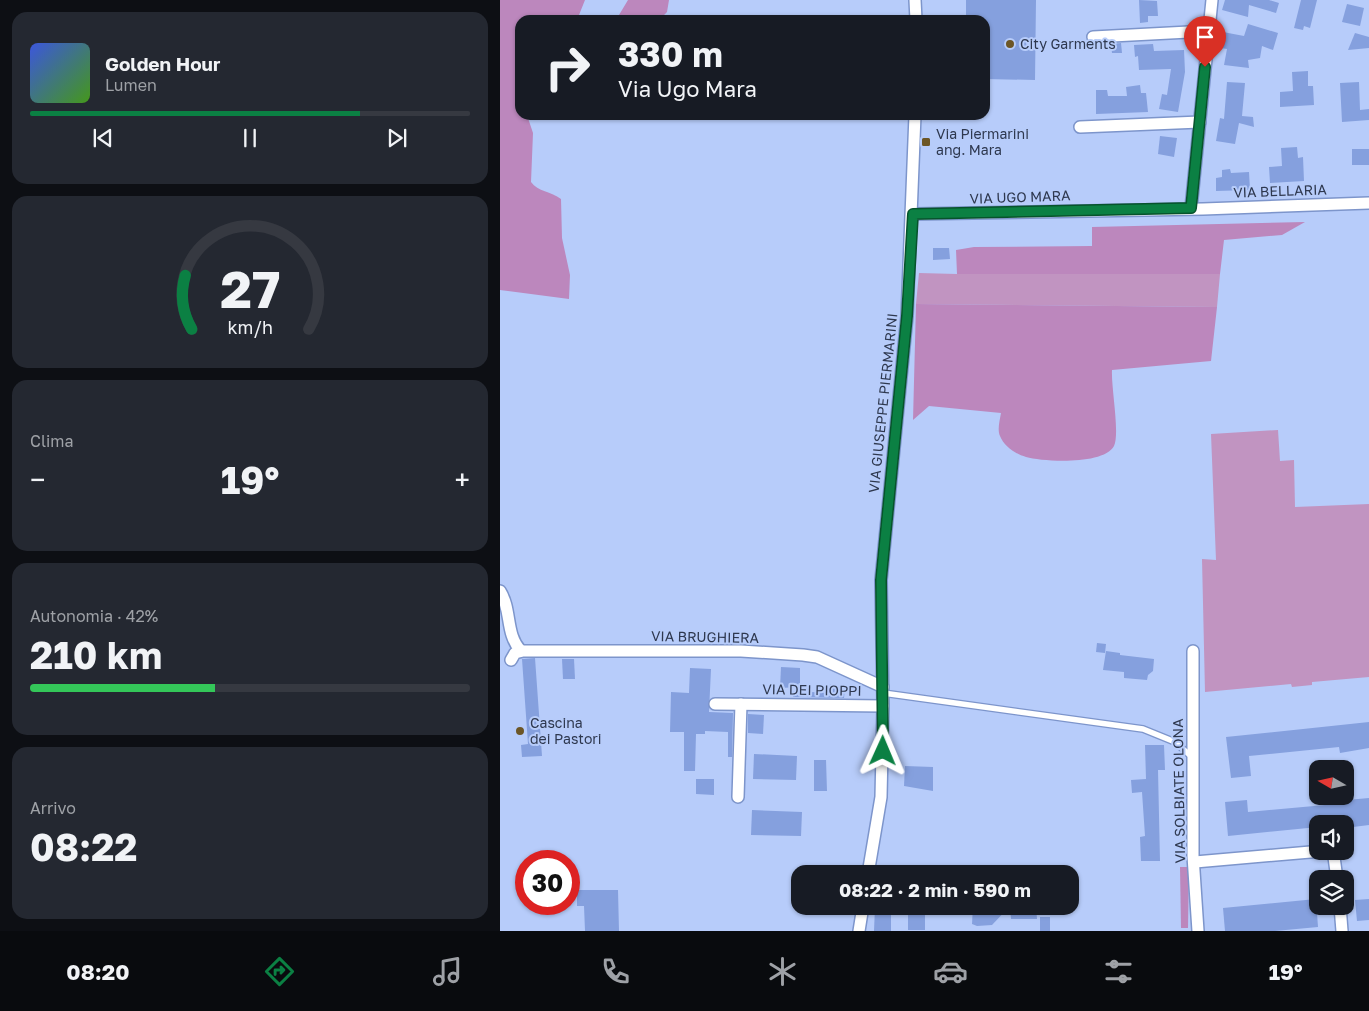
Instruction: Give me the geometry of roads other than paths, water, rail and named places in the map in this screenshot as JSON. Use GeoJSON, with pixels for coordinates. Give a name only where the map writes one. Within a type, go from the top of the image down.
{"type":"FeatureCollection","features":[{"type":"Feature","properties":{"kind":"street"},"geometry":{"type":"LineString","coordinates":[[916,0],[916,15]]}},
{"type":"Feature","properties":{"kind":"street"},"geometry":{"type":"LineString","coordinates":[[1191,208],[1212,0]]}},
{"type":"Feature","properties":{"kind":"street"},"geometry":{"type":"LineString","coordinates":[[1093,37],[1208,30]]}},
{"type":"Feature","properties":{"kind":"street","name":"VIA GIUSEPPE PIERMARINI"},"geometry":{"type":"LineString","coordinates":[[870,865],[881,797],[884,706],[881,572],[907,316],[913,214],[915,120]]}},
{"type":"Feature","properties":{"kind":"street"},"geometry":{"type":"LineString","coordinates":[[1080,127],[1200,122]]}},
{"type":"Feature","properties":{"kind":"street","name":"VIA BELLARIA"},"geometry":{"type":"LineString","coordinates":[[1191,208],[1369,203]]}},
{"type":"Feature","properties":{"kind":"street","name":"VIA UGO MARA"},"geometry":{"type":"LineString","coordinates":[[913,214],[1191,208]]}},
{"type":"Feature","properties":{"kind":"street"},"geometry":{"type":"LineString","coordinates":[[500,591],[507,607],[513,640],[521,651],[515,653],[512,660]]}},
{"type":"Feature","properties":{"kind":"street","name":"VIA BRUGHIERA"},"geometry":{"type":"LineString","coordinates":[[521,651],[732,651],[803,655],[816,658],[883,690]]}},
{"type":"Feature","properties":{"kind":"street","name":"VIA SOLBIATE OLONA"},"geometry":{"type":"LineString","coordinates":[[1193,651],[1193,759],[1198,931]]}},
{"type":"Feature","properties":{"kind":"street","name":"VIA DEI PIOPPI"},"geometry":{"type":"LineString","coordinates":[[715,704],[884,706]]}},
{"type":"Feature","properties":{"kind":"street"},"geometry":{"type":"LineString","coordinates":[[738,797],[741,704]]}},
{"type":"Feature","properties":{"kind":"street"},"geometry":{"type":"LineString","coordinates":[[1195,862],[1309,852]]}},
{"type":"Feature","properties":{"kind":"street"},"geometry":{"type":"LineString","coordinates":[[858,931],[861,915]]}},
{"type":"Feature","properties":{"kind":"street"},"geometry":{"type":"LineString","coordinates":[[1341,915],[1342,931]]}},
{"type":"Feature","properties":{"kind":"lane"},"geometry":{"type":"LineString","coordinates":[[883,690],[1143,729],[1175,742],[1193,759]]}},
{"type":"Feature","properties":{"kind":"place","name":"City Garments"},"geometry":{"type":"Point","coordinates":[1010,44]}},
{"type":"Feature","properties":{"kind":"place","name":"Via Piermarini ang. Mara"},"geometry":{"type":"Point","coordinates":[926,142]}},
{"type":"Feature","properties":{"kind":"place","name":"Cascina dei Pastori"},"geometry":{"type":"Point","coordinates":[520,731]}}]}
